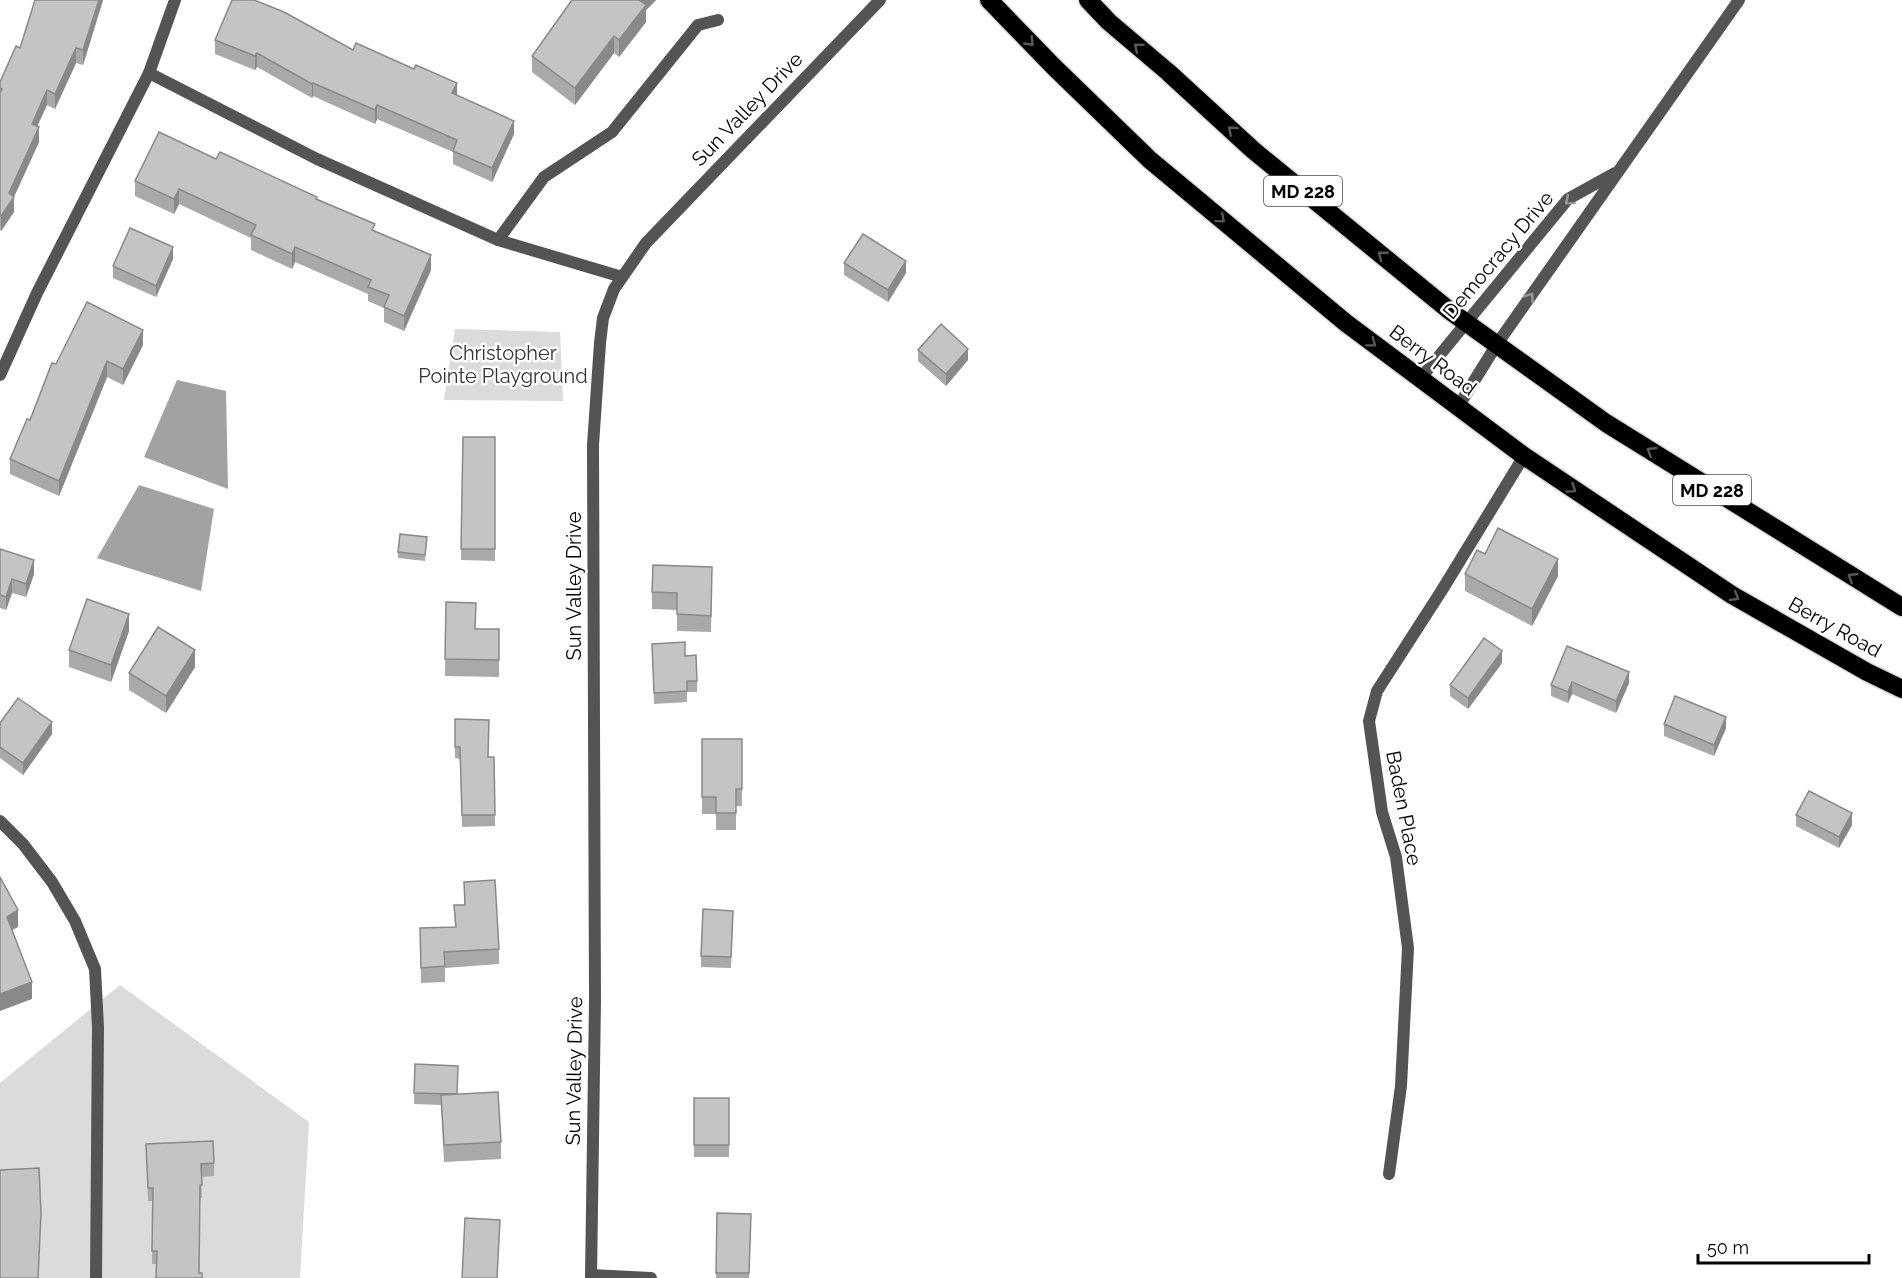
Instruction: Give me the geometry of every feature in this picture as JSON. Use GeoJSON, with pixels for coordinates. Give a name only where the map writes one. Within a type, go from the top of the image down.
{"type":"FeatureCollection","features":[{"type":"Feature","properties":{"kind":"highway","name":"Berry Road"},"geometry":{"type":"LineString","coordinates":[[989,0],[1150,160],[1346,323],[1420,379],[1524,456],[1732,595],[1867,672],[1902,689]]}},
{"type":"Feature","properties":{"kind":"highway","name":"MD 228"},"geometry":{"type":"LineString","coordinates":[[1088,0],[1109,22],[1168,72],[1253,150],[1467,323],[1606,423],[1902,607]]}},
{"type":"Feature","properties":{"kind":"street"},"geometry":{"type":"LineString","coordinates":[[0,375],[37,293],[149,73],[175,0]]}},
{"type":"Feature","properties":{"kind":"street","name":"Sun Valley Drive"},"geometry":{"type":"LineString","coordinates":[[591,1277],[595,1000],[594,445],[603,318],[607,304],[622,277],[646,243],[880,0]]}},
{"type":"Feature","properties":{"kind":"street","name":"Democracy Drive"},"geometry":{"type":"LineString","coordinates":[[1458,407],[1497,344],[1739,0]]}},
{"type":"Feature","properties":{"kind":"street"},"geometry":{"type":"LineString","coordinates":[[498,240],[544,177],[612,132],[699,25],[718,20]]}},
{"type":"Feature","properties":{"kind":"street"},"geometry":{"type":"LineString","coordinates":[[149,73],[317,159],[498,240],[622,277]]}},
{"type":"Feature","properties":{"kind":"street","name":"Democracy Drive"},"geometry":{"type":"LineString","coordinates":[[1420,379],[1568,199],[1619,171]]}},
{"type":"Feature","properties":{"kind":"street","name":"Baden Place"},"geometry":{"type":"LineString","coordinates":[[1389,1174],[1401,1086],[1408,948],[1395,857],[1382,812],[1369,721],[1377,691],[1524,456]]}},
{"type":"Feature","properties":{"kind":"street"},"geometry":{"type":"LineString","coordinates":[[0,821],[23,844],[52,882],[75,921],[95,969],[99,1027],[96,1278]]}},
{"type":"Feature","properties":{"kind":"street"},"geometry":{"type":"LineString","coordinates":[[591,1277],[651,1278]]}},
{"type":"Feature","properties":{"kind":"green space","name":"Christopher Pointe Playground"},"geometry":{"type":"Polygon","coordinates":[[[455,329],[560,332],[563,401],[444,400],[455,329]]]}},
{"type":"Feature","properties":{"kind":"green space"},"geometry":{"type":"Polygon","coordinates":[[[120,985],[309,1122],[300,1278],[0,1278],[0,1083],[120,985]]]}},
{"type":"Feature","properties":{"kind":"shaded area"},"geometry":{"type":"Polygon","coordinates":[[[177,380],[226,391],[228,489],[144,457],[177,380]]]}},
{"type":"Feature","properties":{"kind":"shaded area"},"geometry":{"type":"Polygon","coordinates":[[[139,485],[214,509],[201,591],[97,558],[139,485]]]}},
{"type":"Feature","properties":{"kind":"building"},"geometry":{"type":"Polygon","coordinates":[[[35,0],[99,0],[83,50],[76,48],[55,94],[47,90],[32,124],[39,127],[9,193],[14,197],[1,216],[0,93],[2,89],[0,82],[16,46],[20,48],[35,0]]]}},
{"type":"Feature","properties":{"kind":"building"},"geometry":{"type":"Polygon","coordinates":[[[232,0],[254,0],[284,12],[353,50],[356,43],[414,69],[416,65],[457,83],[452,93],[514,121],[492,168],[453,151],[457,140],[377,105],[375,110],[312,84],[257,53],[255,56],[215,40],[232,0]]]}},
{"type":"Feature","properties":{"kind":"building"},"geometry":{"type":"Polygon","coordinates":[[[572,0],[639,0],[646,5],[619,40],[614,36],[575,88],[532,56],[572,0]]]}},
{"type":"Feature","properties":{"kind":"building"},"geometry":{"type":"Polygon","coordinates":[[[159,132],[216,159],[220,152],[317,197],[316,199],[375,224],[372,230],[431,255],[404,316],[384,307],[389,295],[368,287],[371,280],[295,247],[292,254],[251,235],[256,225],[179,189],[174,199],[135,181],[159,132]]]}},
{"type":"Feature","properties":{"kind":"building"},"geometry":{"type":"Polygon","coordinates":[[[130,228],[173,247],[156,286],[113,266],[130,228]]]}},
{"type":"Feature","properties":{"kind":"building"},"geometry":{"type":"Polygon","coordinates":[[[863,234],[906,261],[888,290],[844,263],[863,234]]]}},
{"type":"Feature","properties":{"kind":"building"},"geometry":{"type":"Polygon","coordinates":[[[87,302],[143,330],[123,369],[107,361],[59,481],[10,459],[27,419],[30,420],[52,363],[56,364],[87,302]]]}},
{"type":"Feature","properties":{"kind":"building"},"geometry":{"type":"Polygon","coordinates":[[[941,324],[968,349],[946,374],[918,350],[941,324]]]}},
{"type":"Feature","properties":{"kind":"building"},"geometry":{"type":"Polygon","coordinates":[[[463,437],[495,437],[495,549],[461,549],[463,437]]]}},
{"type":"Feature","properties":{"kind":"building"},"geometry":{"type":"Polygon","coordinates":[[[1498,528],[1558,559],[1532,609],[1465,574],[1477,550],[1485,554],[1498,528]]]}},
{"type":"Feature","properties":{"kind":"building"},"geometry":{"type":"Polygon","coordinates":[[[400,534],[427,537],[425,555],[398,552],[400,534]]]}},
{"type":"Feature","properties":{"kind":"building"},"geometry":{"type":"Polygon","coordinates":[[[0,549],[34,560],[26,584],[12,579],[6,597],[0,595],[0,549]]]}},
{"type":"Feature","properties":{"kind":"building"},"geometry":{"type":"Polygon","coordinates":[[[653,565],[712,567],[711,616],[677,614],[677,593],[652,592],[653,565]]]}},
{"type":"Feature","properties":{"kind":"building"},"geometry":{"type":"Polygon","coordinates":[[[87,599],[129,614],[111,665],[69,650],[87,599]]]}},
{"type":"Feature","properties":{"kind":"building"},"geometry":{"type":"Polygon","coordinates":[[[446,602],[476,603],[475,629],[499,629],[499,660],[445,659],[446,602]]]}},
{"type":"Feature","properties":{"kind":"building"},"geometry":{"type":"Polygon","coordinates":[[[158,627],[195,650],[166,696],[129,673],[158,627]]]}},
{"type":"Feature","properties":{"kind":"building"},"geometry":{"type":"Polygon","coordinates":[[[1484,638],[1502,651],[1468,698],[1450,685],[1484,638]]]}},
{"type":"Feature","properties":{"kind":"building"},"geometry":{"type":"Polygon","coordinates":[[[685,642],[685,656],[696,655],[697,681],[687,681],[687,691],[654,693],[652,644],[685,642]]]}},
{"type":"Feature","properties":{"kind":"building"},"geometry":{"type":"Polygon","coordinates":[[[1567,646],[1629,672],[1616,701],[1572,682],[1568,692],[1551,685],[1567,646]]]}},
{"type":"Feature","properties":{"kind":"building"},"geometry":{"type":"Polygon","coordinates":[[[1675,696],[1726,717],[1714,745],[1664,724],[1675,696]]]}},
{"type":"Feature","properties":{"kind":"building"},"geometry":{"type":"Polygon","coordinates":[[[18,698],[52,722],[23,763],[0,747],[0,723],[18,698]]]}},
{"type":"Feature","properties":{"kind":"building"},"geometry":{"type":"Polygon","coordinates":[[[455,719],[489,720],[488,757],[494,757],[495,815],[462,815],[460,747],[455,747],[455,719]]]}},
{"type":"Feature","properties":{"kind":"building"},"geometry":{"type":"Polygon","coordinates":[[[702,739],[742,739],[742,789],[736,789],[736,813],[716,813],[716,797],[702,797],[702,739]]]}},
{"type":"Feature","properties":{"kind":"building"},"geometry":{"type":"Polygon","coordinates":[[[1809,791],[1852,813],[1839,837],[1796,815],[1809,791]]]}},
{"type":"Feature","properties":{"kind":"building"},"geometry":{"type":"Polygon","coordinates":[[[0,877],[18,910],[7,917],[32,982],[0,994],[0,877]]]}},
{"type":"Feature","properties":{"kind":"building"},"geometry":{"type":"Polygon","coordinates":[[[495,880],[499,949],[444,952],[445,966],[421,968],[420,928],[456,927],[454,905],[465,905],[464,882],[495,880]]]}},
{"type":"Feature","properties":{"kind":"building"},"geometry":{"type":"Polygon","coordinates":[[[703,909],[733,911],[731,957],[701,956],[703,909]]]}},
{"type":"Feature","properties":{"kind":"building"},"geometry":{"type":"Polygon","coordinates":[[[415,1064],[458,1066],[457,1094],[414,1093],[415,1064]]]}},
{"type":"Feature","properties":{"kind":"building"},"geometry":{"type":"Polygon","coordinates":[[[498,1092],[501,1142],[444,1145],[441,1095],[498,1092]]]}},
{"type":"Feature","properties":{"kind":"building"},"geometry":{"type":"Polygon","coordinates":[[[694,1098],[729,1098],[729,1145],[694,1145],[694,1098]]]}},
{"type":"Feature","properties":{"kind":"building"},"geometry":{"type":"Polygon","coordinates":[[[213,1141],[214,1163],[201,1164],[199,1273],[202,1273],[202,1278],[156,1278],[157,1251],[152,1251],[153,1188],[148,1188],[146,1144],[213,1141]]]}},
{"type":"Feature","properties":{"kind":"building"},"geometry":{"type":"Polygon","coordinates":[[[39,1168],[41,1213],[38,1278],[0,1278],[0,1170],[39,1168]]]}},
{"type":"Feature","properties":{"kind":"building"},"geometry":{"type":"Polygon","coordinates":[[[717,1213],[751,1214],[749,1273],[716,1273],[717,1213]]]}},
{"type":"Feature","properties":{"kind":"building"},"geometry":{"type":"Polygon","coordinates":[[[465,1218],[500,1220],[497,1278],[462,1278],[465,1218]]]}}]}
